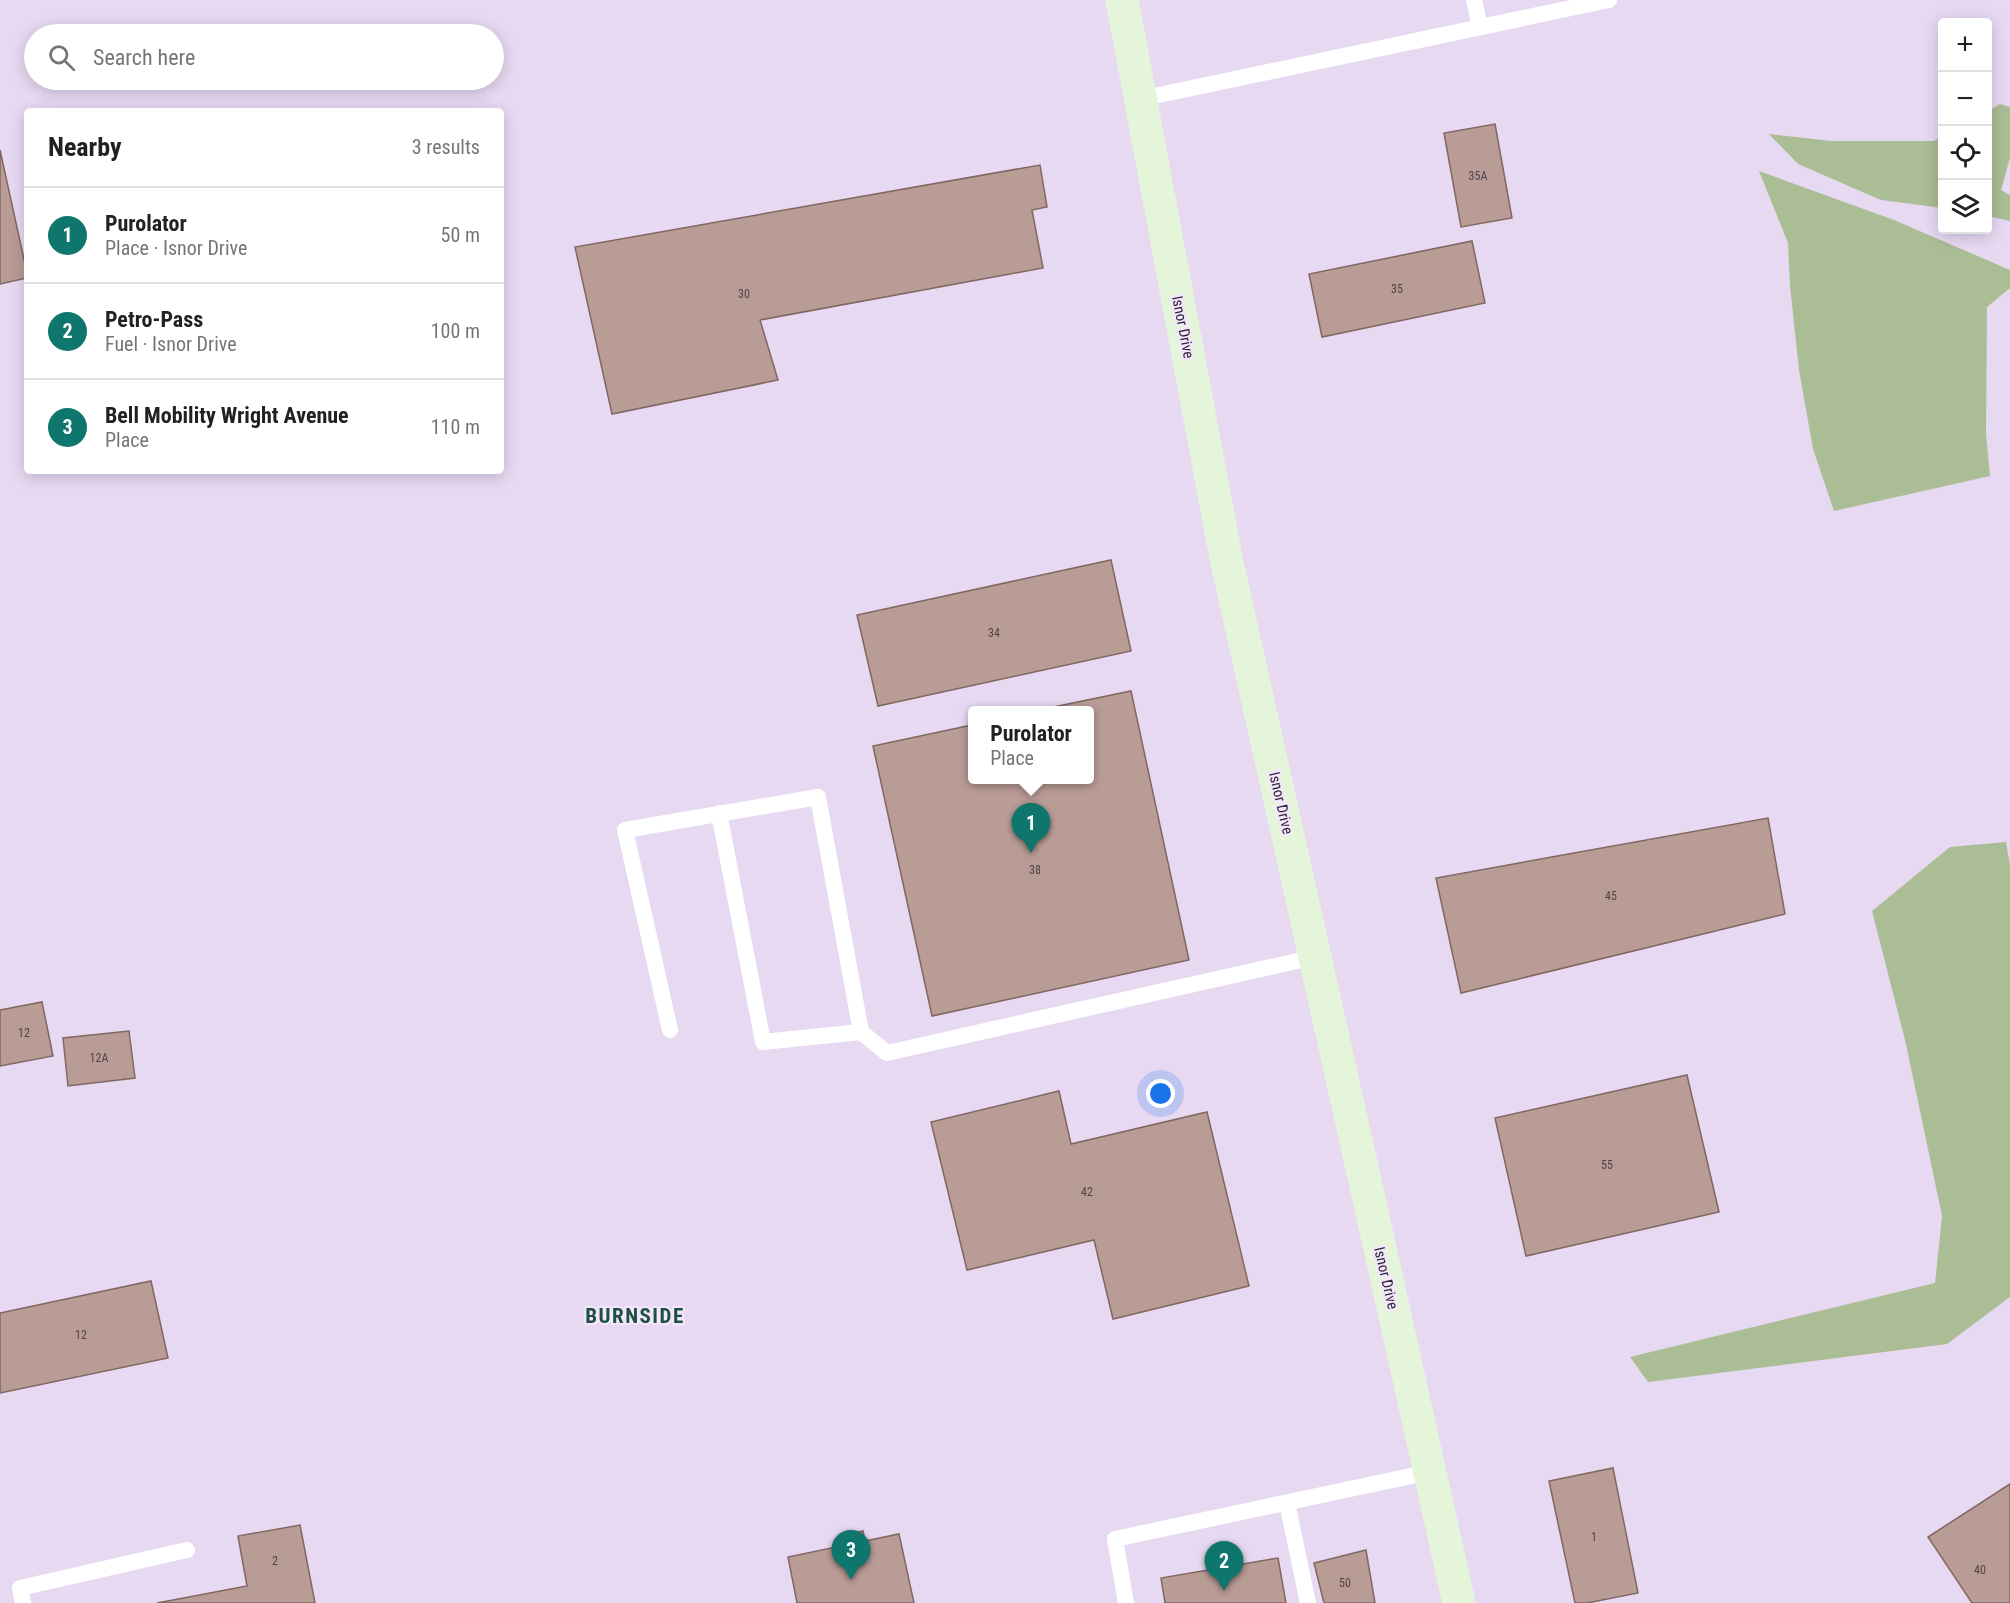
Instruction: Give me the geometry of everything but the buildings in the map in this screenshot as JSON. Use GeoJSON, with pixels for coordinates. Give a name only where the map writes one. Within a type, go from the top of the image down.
{"type":"FeatureCollection","features":[{"type":"Feature","properties":{"kind":"street","name":"Isnor Drive"},"geometry":{"type":"LineString","coordinates":[[1122,0],[1226,558],[1459,1603]]}},
{"type":"Feature","properties":{"kind":"lane"},"geometry":{"type":"LineString","coordinates":[[1474,0],[1480,27]]}},
{"type":"Feature","properties":{"kind":"lane"},"geometry":{"type":"LineString","coordinates":[[1140,99],[1609,0]]}},
{"type":"Feature","properties":{"kind":"lane"},"geometry":{"type":"LineString","coordinates":[[670,1030],[625,830],[818,797],[861,1032],[887,1053],[1315,957]]}},
{"type":"Feature","properties":{"kind":"lane"},"geometry":{"type":"LineString","coordinates":[[719,813],[763,1042],[861,1032]]}},
{"type":"Feature","properties":{"kind":"lane"},"geometry":{"type":"LineString","coordinates":[[1126,1603],[1115,1539],[1430,1472]]}},
{"type":"Feature","properties":{"kind":"lane"},"geometry":{"type":"LineString","coordinates":[[1287,1503],[1308,1603]]}},
{"type":"Feature","properties":{"kind":"lane"},"geometry":{"type":"LineString","coordinates":[[23,1603],[20,1588],[187,1550]]}},
{"type":"Feature","properties":{"kind":"green space"},"geometry":{"type":"Polygon","coordinates":[[[2000,104],[2010,107],[2010,158],[2001,190],[2010,195],[2010,221],[1992,217],[1992,109],[2000,104]]]}},
{"type":"Feature","properties":{"kind":"green space"},"geometry":{"type":"Polygon","coordinates":[[[1769,134],[1831,141],[1934,141],[1938,138],[1938,207],[1881,200],[1798,164],[1769,134]]]}},
{"type":"Feature","properties":{"kind":"green space"},"geometry":{"type":"Polygon","coordinates":[[[1759,171],[1894,220],[2010,270],[2010,288],[1987,307],[1986,434],[1990,476],[1834,511],[1813,449],[1799,370],[1788,243],[1759,171]]]}},
{"type":"Feature","properties":{"kind":"green space"},"geometry":{"type":"Polygon","coordinates":[[[2006,842],[2010,865],[2010,1297],[1947,1344],[1648,1382],[1630,1357],[1935,1283],[1942,1216],[1906,1044],[1872,911],[1950,847],[2006,842]]]}},
{"type":"Feature","properties":{"kind":"place","name":"Purolator"},"geometry":{"type":"Point","coordinates":[1031,853]}},
{"type":"Feature","properties":{"kind":"place","name":"Bell Mobility Wright Avenue"},"geometry":{"type":"Point","coordinates":[851,1580]}},
{"type":"Feature","properties":{"kind":"place","name":"Petro-Pass"},"geometry":{"type":"Point","coordinates":[1224,1591]}},
{"type":"Feature","properties":{"kind":"district","name":"BURNSIDE"},"geometry":{"type":"Point","coordinates":[635,1316]}}]}
